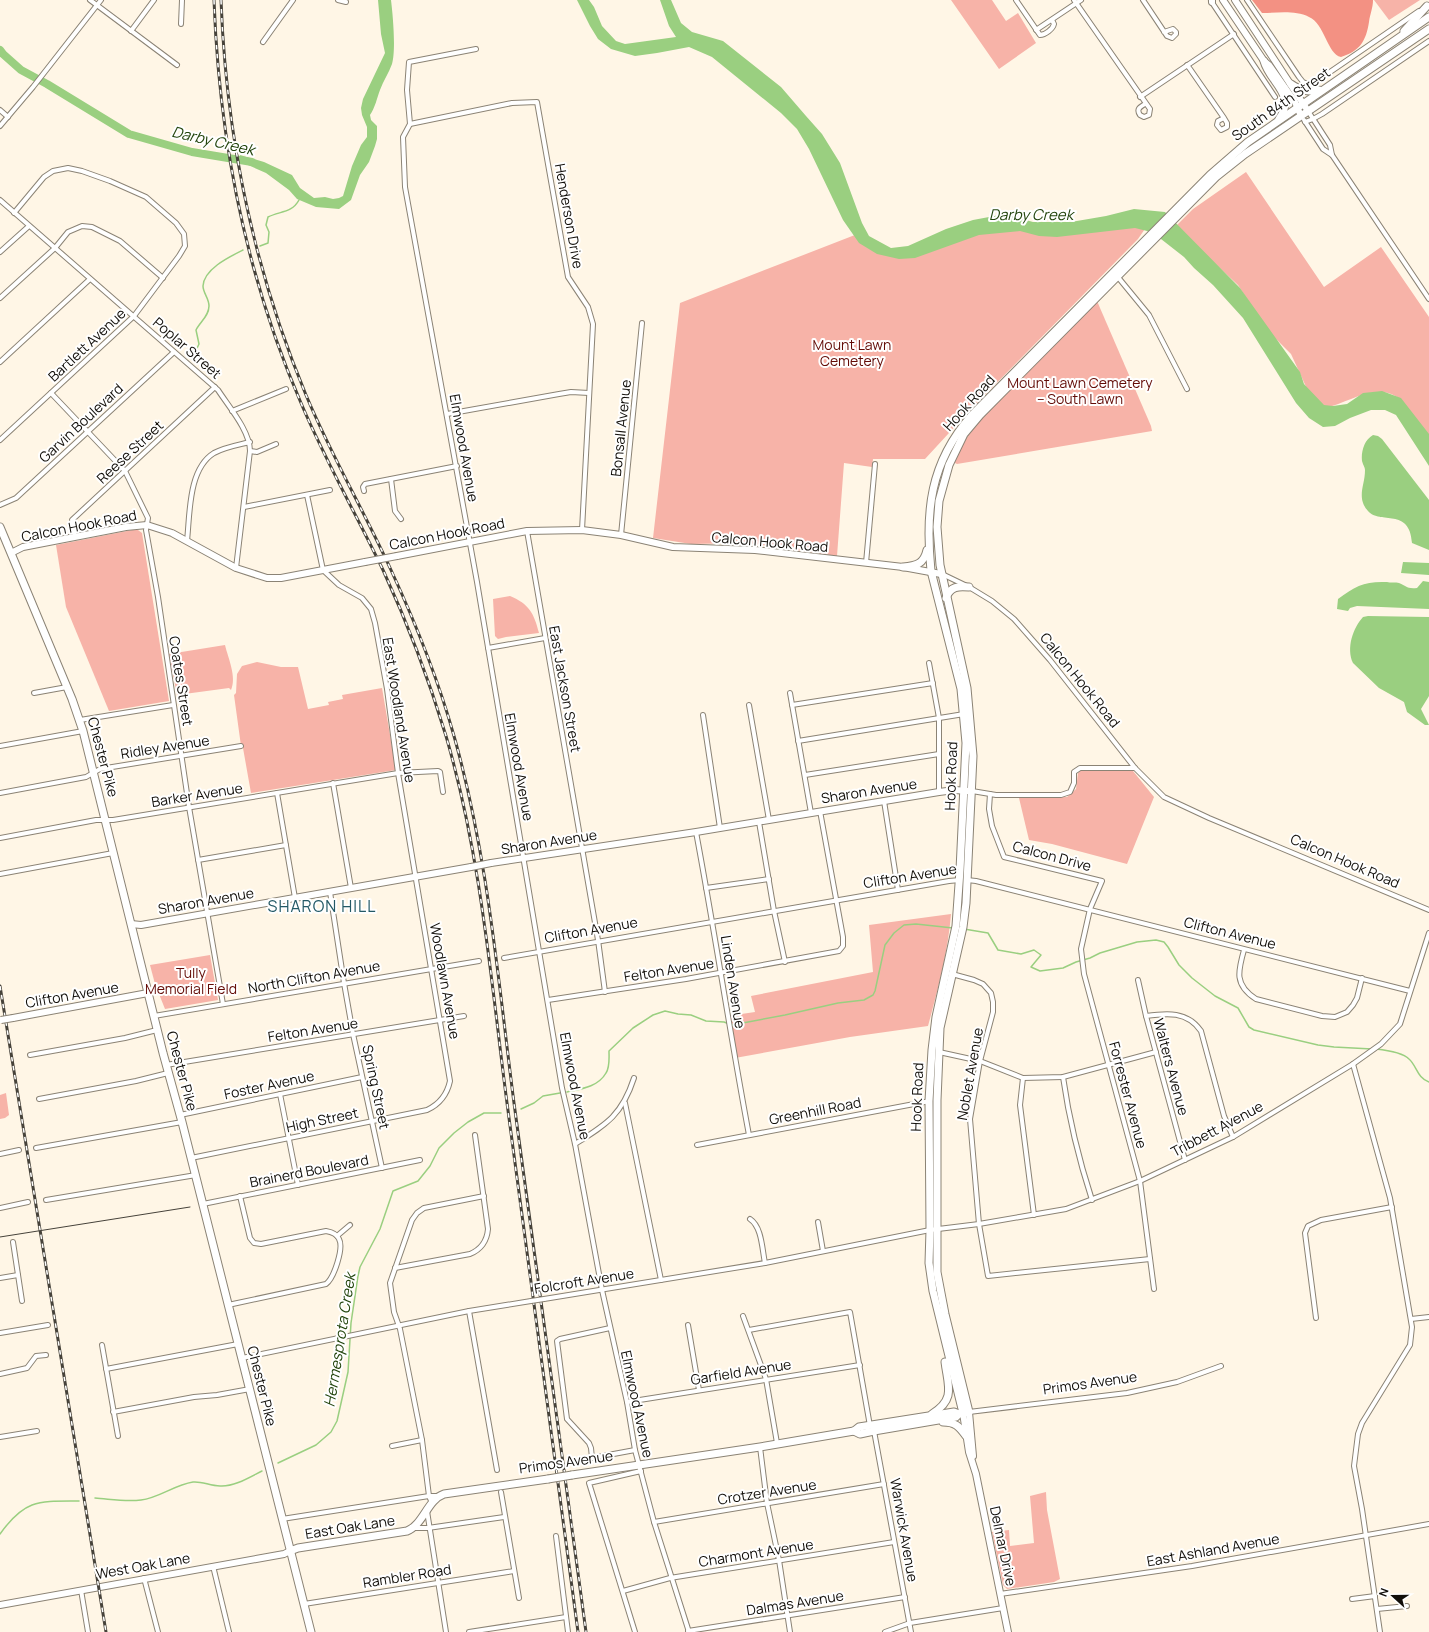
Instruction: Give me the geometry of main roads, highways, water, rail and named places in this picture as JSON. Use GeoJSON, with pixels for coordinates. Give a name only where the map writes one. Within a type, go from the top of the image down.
{"type":"FeatureCollection","features":[{"type":"Feature","properties":{"kind":"main road"},"geometry":{"type":"LineString","coordinates":[[1397,39],[1428,5]]}},
{"type":"Feature","properties":{"kind":"main road","name":"South 84th Street"},"geometry":{"type":"LineString","coordinates":[[1162,227],[1230,157],[1300,105],[1429,17]]}},
{"type":"Feature","properties":{"kind":"main road","name":"South 84th Street"},"geometry":{"type":"LineString","coordinates":[[1179,209],[1235,161],[1303,119],[1308,111],[1429,29]]}},
{"type":"Feature","properties":{"kind":"main road"},"geometry":{"type":"LineString","coordinates":[[1264,60],[1266,68],[1283,93],[1285,101],[1283,112],[1276,122]]}},
{"type":"Feature","properties":{"kind":"main road"},"geometry":{"type":"LineString","coordinates":[[1292,84],[1307,91],[1324,89]]}},
{"type":"Feature","properties":{"kind":"main road","name":"Hook Road"},"geometry":{"type":"LineString","coordinates":[[964,1413],[945,1344],[931,1280],[929,1263],[929,1101],[934,1033],[959,929],[959,880],[966,743],[964,714],[958,677],[931,571],[928,537],[929,510],[936,478],[943,458],[958,431],[971,416],[1162,227]]}},
{"type":"Feature","properties":{"kind":"main road","name":"Hook Road"},"geometry":{"type":"LineString","coordinates":[[964,1413],[938,1279],[937,1100],[938,1052],[943,1010],[952,974],[967,880],[973,756],[967,688],[941,574],[936,527],[939,501],[949,465],[962,438],[980,415],[1115,274]]}},
{"type":"Feature","properties":{"kind":"main road","name":"Chester Pike"},"geometry":{"type":"LineString","coordinates":[[0,527],[80,720],[157,1030],[196,1175],[311,1632]]}},
{"type":"Feature","properties":{"kind":"main road"},"geometry":{"type":"LineString","coordinates":[[903,567],[917,565],[924,560],[927,550],[928,537]]}},
{"type":"Feature","properties":{"kind":"main road"},"geometry":{"type":"LineString","coordinates":[[946,598],[953,588],[960,586],[969,587]]}},
{"type":"Feature","properties":{"kind":"main road"},"geometry":{"type":"LineString","coordinates":[[928,1419],[944,1404],[949,1393],[945,1364],[945,1344]]}},
{"type":"Feature","properties":{"kind":"main road","name":"Primos Avenue"},"geometry":{"type":"LineString","coordinates":[[438,1496],[446,1493],[572,1475],[640,1468],[777,1443],[854,1431],[860,1434],[872,1429],[928,1419],[956,1417],[964,1413]]}},
{"type":"Feature","properties":{"kind":"main road"},"geometry":{"type":"LineString","coordinates":[[928,1419],[954,1423],[961,1428],[966,1436]]}},
{"type":"Feature","properties":{"kind":"main road","name":"East Oak Lane"},"geometry":{"type":"LineString","coordinates":[[290,1551],[298,1548],[399,1533],[414,1528],[427,1511],[430,1500],[438,1496]]}},
{"type":"Feature","properties":{"kind":"waterway","name":"Darby Creek"},"geometry":{"type":"LineString","coordinates":[[0,50],[21,70],[47,84],[129,134],[192,152],[252,162]]}},
{"type":"Feature","properties":{"kind":"waterway"},"geometry":{"type":"LineString","coordinates":[[260,246],[268,243],[269,232],[266,225],[268,217],[289,210],[299,200]]}},
{"type":"Feature","properties":{"kind":"waterway"},"geometry":{"type":"LineString","coordinates":[[192,359],[199,344],[196,330],[209,310],[209,303],[203,289],[204,280],[212,269],[218,264],[243,250]]}},
{"type":"Feature","properties":{"kind":"waterway","name":"Hermesprota Creek"},"geometry":{"type":"LineString","coordinates":[[567,1092],[589,1087],[603,1078],[608,1068],[609,1051],[633,1028],[653,1015],[665,1011],[691,1015],[706,1021],[724,1022],[732,1025],[838,1003],[864,1000],[873,995],[875,991],[885,945],[894,933],[904,925],[916,924],[953,928]]}},
{"type":"Feature","properties":{"kind":"waterway","name":"Hermesprota Creek"},"geometry":{"type":"LineString","coordinates":[[964,929],[988,933],[998,950],[1021,954],[1034,950],[1041,955],[1031,967],[1040,971],[1063,968],[1100,953],[1137,942],[1156,940],[1164,942],[1179,965],[1192,978],[1215,996],[1238,1008],[1249,1027],[1254,1030],[1318,1045],[1372,1049]]}},
{"type":"Feature","properties":{"kind":"waterway","name":"Hermesprota Creek"},"geometry":{"type":"LineString","coordinates":[[1376,1049],[1393,1052],[1406,1057],[1412,1062],[1422,1078],[1429,1082]]}},
{"type":"Feature","properties":{"kind":"waterway","name":"Hermesprota Creek"},"geometry":{"type":"LineString","coordinates":[[521,1109],[534,1103],[543,1096],[560,1093]]}},
{"type":"Feature","properties":{"kind":"waterway","name":"Hermesprota Creek"},"geometry":{"type":"LineString","coordinates":[[278,1463],[316,1445],[331,1432],[337,1421],[348,1372],[351,1323],[360,1267],[380,1229],[393,1191],[418,1181],[430,1166],[439,1148],[468,1122],[484,1113],[501,1113]]}},
{"type":"Feature","properties":{"kind":"waterway","name":"Hermesprota Creek"},"geometry":{"type":"LineString","coordinates":[[95,1498],[123,1501],[148,1499],[179,1486],[193,1482],[216,1486],[231,1485],[262,1471]]}},
{"type":"Feature","properties":{"kind":"waterway","name":"Hermesprota Creek"},"geometry":{"type":"LineString","coordinates":[[0,1534],[17,1514],[34,1504],[53,1501],[79,1501]]}},
{"type":"Feature","properties":{"kind":"tram line"},"geometry":{"type":"LineString","coordinates":[[0,1237],[190,1207]]}},
{"type":"Feature","properties":{"kind":"railway"},"geometry":{"type":"LineString","coordinates":[[214,0],[217,52],[229,155],[239,206],[265,306],[282,355],[310,424],[383,570],[409,631],[446,736],[458,781],[468,827],[484,919],[507,1103],[578,1632]]}},
{"type":"Feature","properties":{"kind":"railway"},"geometry":{"type":"LineString","coordinates":[[221,0],[229,102],[236,152],[246,202],[271,300],[306,395],[337,461],[381,548],[418,631],[448,715],[466,781],[484,872],[491,918],[514,1103],[586,1632]]}},
{"type":"Feature","properties":{"kind":"railway"},"geometry":{"type":"LineString","coordinates":[[0,986],[106,1632]]}},
{"type":"Feature","properties":{"kind":"district","name":"SHARON HILL"},"geometry":{"type":"Point","coordinates":[322,906]}},
{"type":"Feature","properties":{"kind":"park label","name":"Mount Lawn Cemetery"},"geometry":{"type":"Point","coordinates":[852,354]}},
{"type":"Feature","properties":{"kind":"park label","name":"Mount Lawn Cemetery -- South Lawn"},"geometry":{"type":"Point","coordinates":[1080,392]}},
{"type":"Feature","properties":{"kind":"park label","name":"Tully Memorial Field"},"geometry":{"type":"Point","coordinates":[191,982]}}]}
